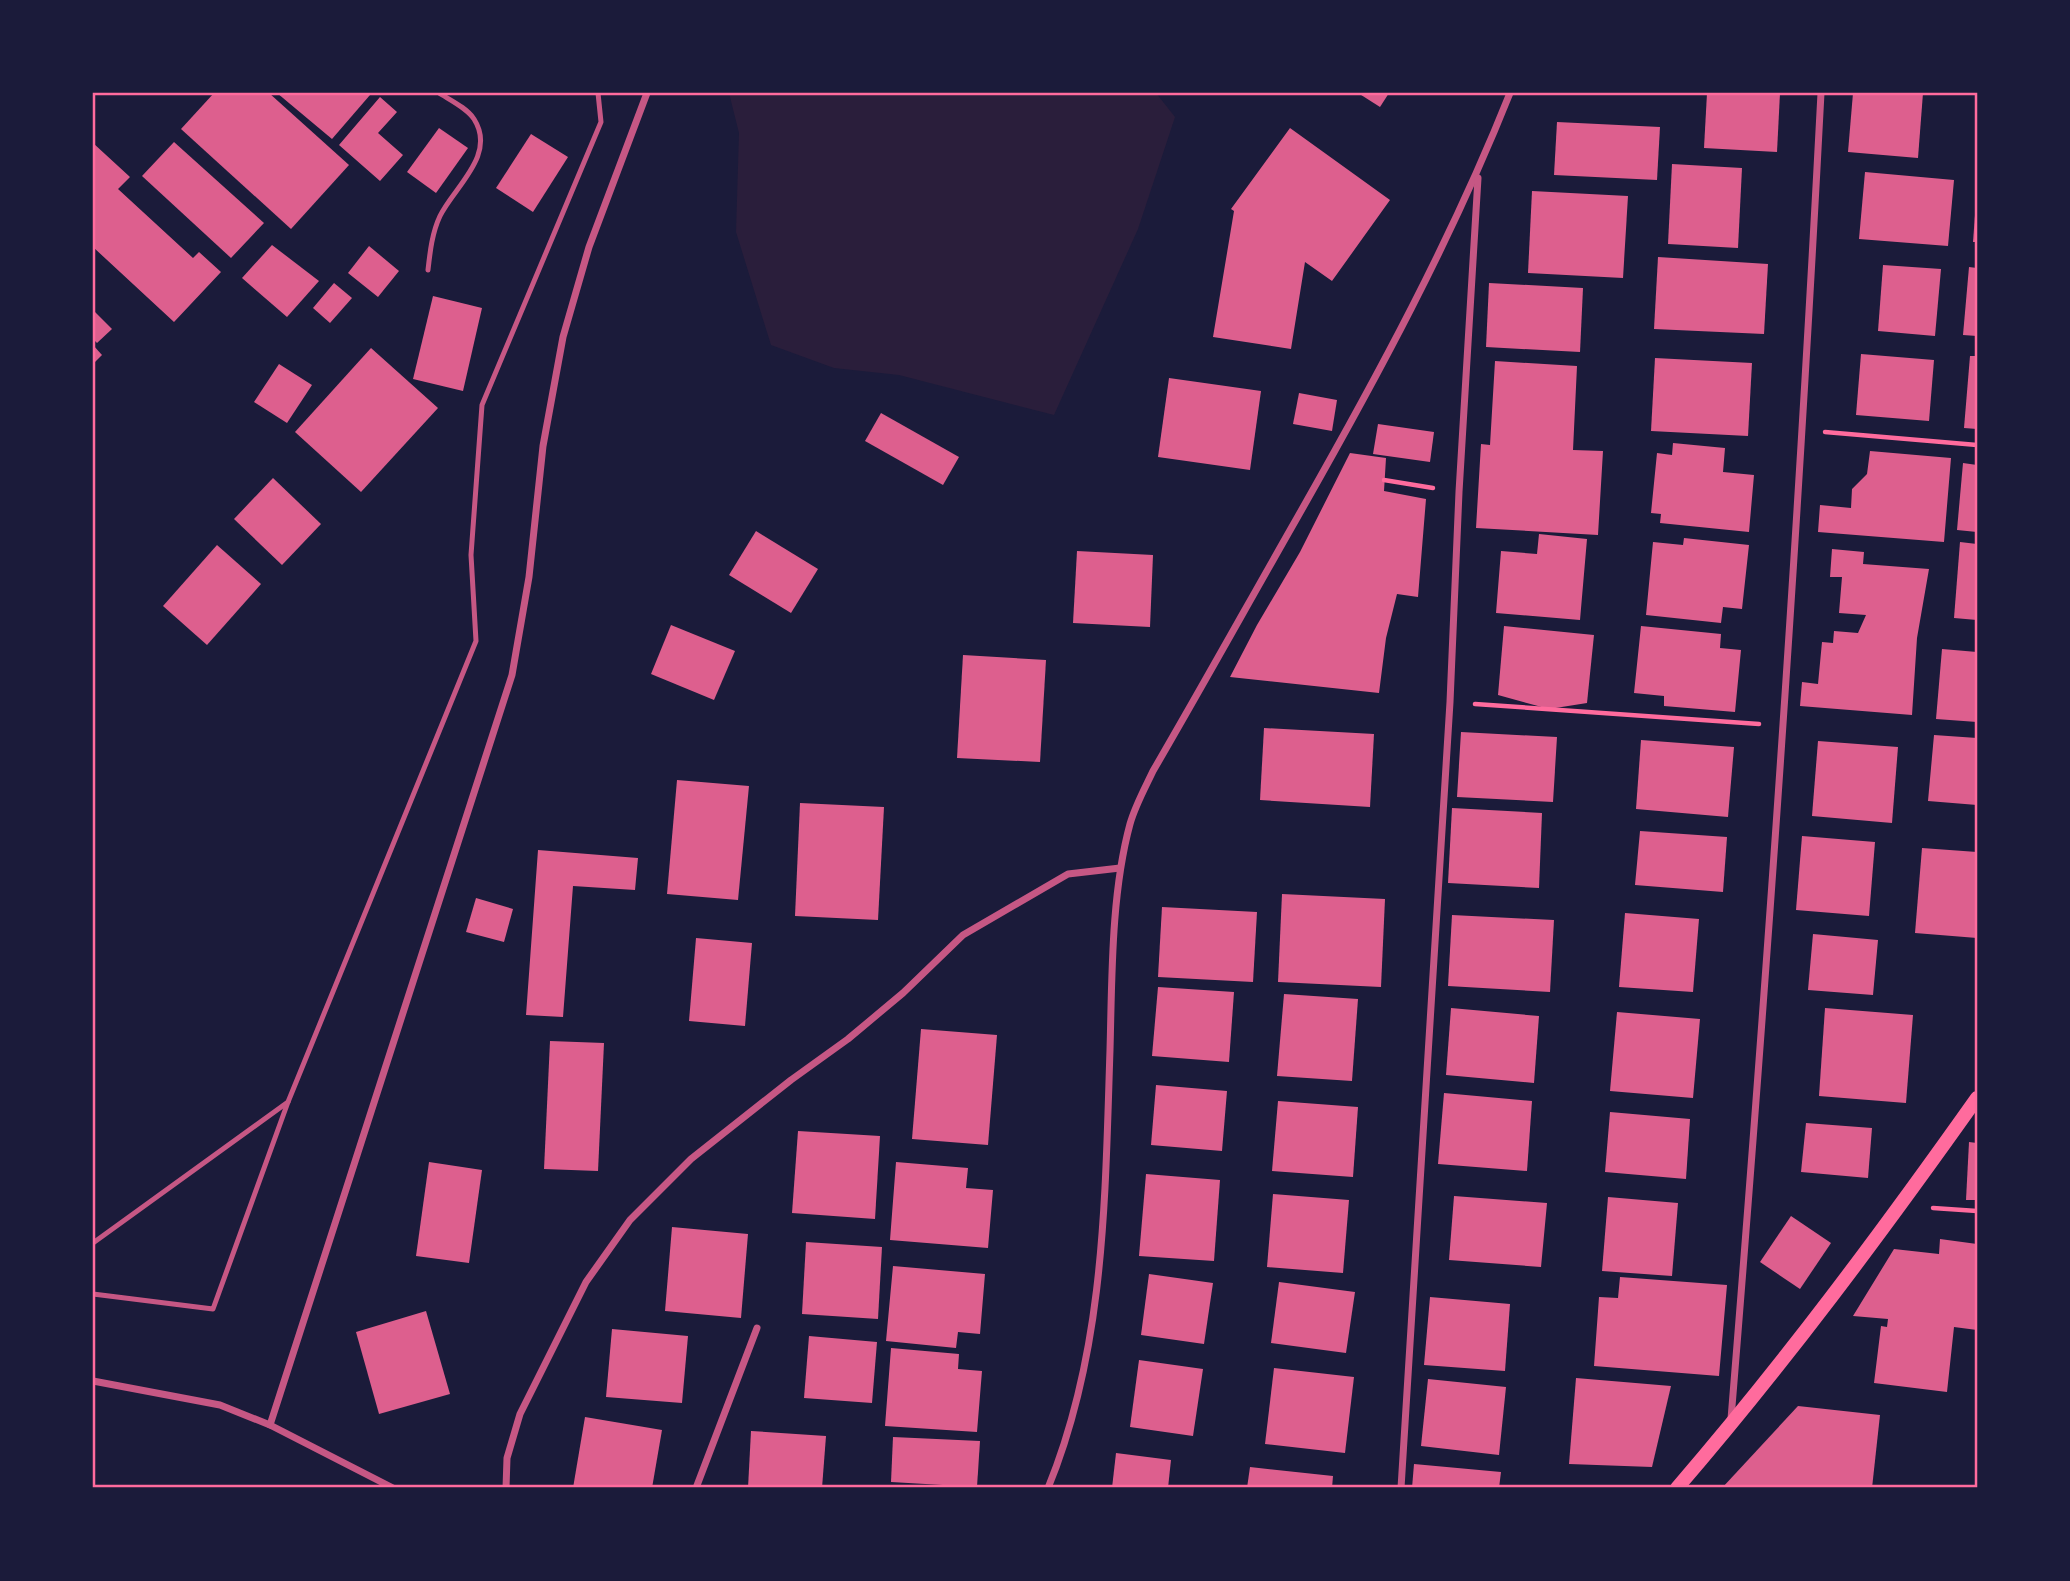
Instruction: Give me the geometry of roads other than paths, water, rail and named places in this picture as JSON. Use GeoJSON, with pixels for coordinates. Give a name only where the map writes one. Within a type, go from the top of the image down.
{"type":"FeatureCollection","features":[{"type":"Feature","properties":{"kind":"main road"},"geometry":{"type":"LineString","coordinates":[[1677,1488],[1730,1427],[1900,1205],[1977,1098]]}},
{"type":"Feature","properties":{"kind":"street"},"geometry":{"type":"LineString","coordinates":[[270,1425],[512,675],[529,577],[543,446],[563,337],[589,247],[647,93]]}},
{"type":"Feature","properties":{"kind":"street"},"geometry":{"type":"LineString","coordinates":[[1048,1488],[1077,1402],[1094,1325],[1102,1253],[1120,868],[1131,821],[1153,771],[1411,313],[1478,174],[1510,93]]}},
{"type":"Feature","properties":{"kind":"street"},"geometry":{"type":"LineString","coordinates":[[1730,1427],[1783,725],[1803,430],[1821,93]]}},
{"type":"Feature","properties":{"kind":"street"},"geometry":{"type":"LineString","coordinates":[[1401,1488],[1450,702],[1458,492],[1478,174]]}},
{"type":"Feature","properties":{"kind":"street"},"geometry":{"type":"LineString","coordinates":[[506,1488],[507,1458],[525,1404],[586,1282],[630,1220],[691,1159],[848,1039],[903,993],[963,935],[1068,874],[1120,868]]}},
{"type":"Feature","properties":{"kind":"street"},"geometry":{"type":"LineString","coordinates":[[696,1488],[757,1328]]}},
{"type":"Feature","properties":{"kind":"street"},"geometry":{"type":"LineString","coordinates":[[93,1381],[220,1405],[270,1425],[393,1488]]}},
{"type":"Feature","properties":{"kind":"lane"},"geometry":{"type":"LineString","coordinates":[[428,270],[438,219],[474,167],[480,132],[473,117],[439,93]]}},
{"type":"Feature","properties":{"kind":"lane"},"geometry":{"type":"LineString","coordinates":[[93,1294],[213,1309],[288,1102],[476,641],[471,555],[482,405],[601,122],[598,93]]}},
{"type":"Feature","properties":{"kind":"lane"},"geometry":{"type":"LineString","coordinates":[[93,1243],[288,1102]]}}]}
